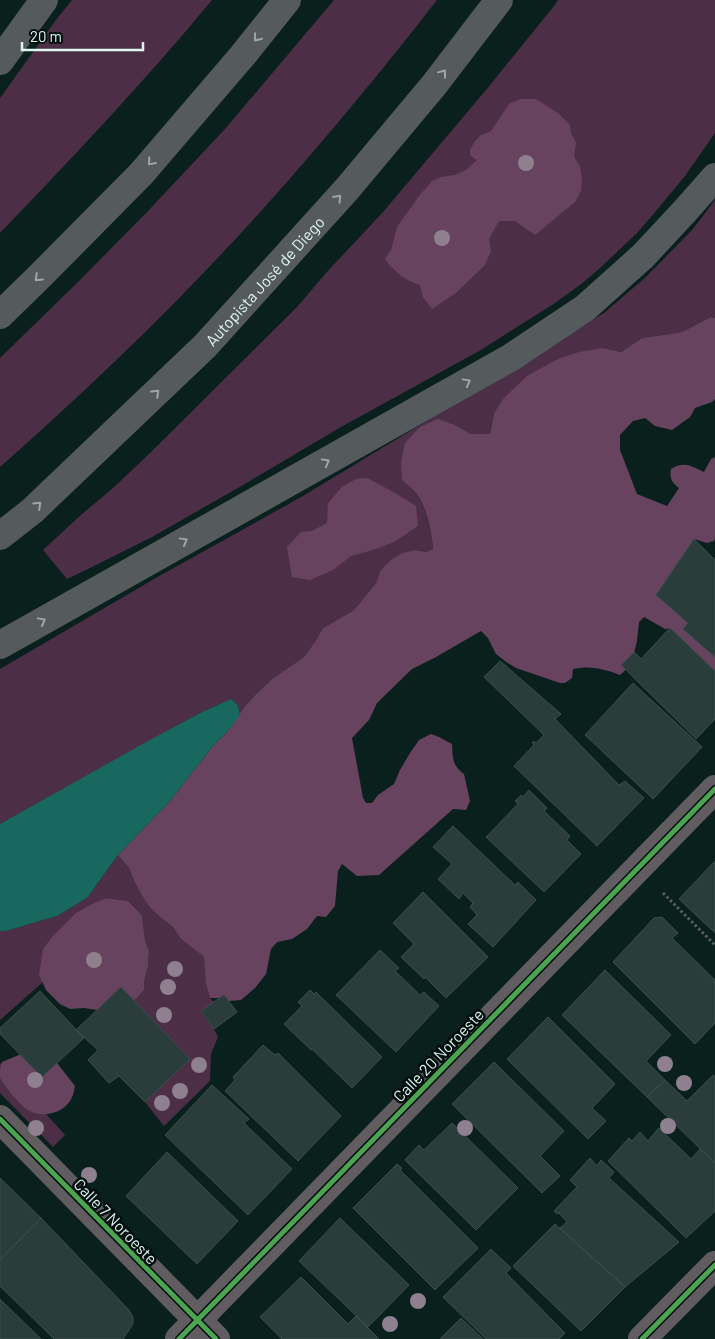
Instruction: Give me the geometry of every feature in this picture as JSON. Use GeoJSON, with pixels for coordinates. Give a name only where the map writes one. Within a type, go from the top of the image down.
{"type":"FeatureCollection","features":[{"type":"Feature","properties":{"kind":"highway"},"geometry":{"type":"LineString","coordinates":[[0,61],[44,0]]}},
{"type":"Feature","properties":{"kind":"highway"},"geometry":{"type":"LineString","coordinates":[[0,314],[141,174],[243,55],[287,0]]}},
{"type":"Feature","properties":{"kind":"highway","name":"Autopista José de Diego"},"geometry":{"type":"LineString","coordinates":[[0,536],[32,511],[205,346],[346,189],[434,85],[499,0]]}},
{"type":"Feature","properties":{"kind":"highway"},"geometry":{"type":"LineString","coordinates":[[0,47],[24,26]]}},
{"type":"Feature","properties":{"kind":"highway"},"geometry":{"type":"LineString","coordinates":[[0,645],[510,358],[585,308],[643,256],[715,177]]}},
{"type":"Feature","properties":{"kind":"street","name":"Calle 20 Noroeste"},"geometry":{"type":"LineString","coordinates":[[197,1333],[715,789]]}},
{"type":"Feature","properties":{"kind":"street","name":"Calle 7 Noroeste"},"geometry":{"type":"LineString","coordinates":[[0,1119],[197,1333]]}},
{"type":"Feature","properties":{"kind":"street"},"geometry":{"type":"LineString","coordinates":[[642,1339],[715,1265]]}},
{"type":"Feature","properties":{"kind":"path"},"geometry":{"type":"LineString","coordinates":[[638,868],[715,945]]}},
{"type":"Feature","properties":{"kind":"shaded area"},"geometry":{"type":"Polygon","coordinates":[[[72,0],[212,0],[135,89],[0,233],[0,98],[72,0]]]}},
{"type":"Feature","properties":{"kind":"shaded area"},"geometry":{"type":"Polygon","coordinates":[[[334,0],[437,0],[329,133],[231,244],[135,342],[0,467],[0,358],[147,212],[225,129],[334,0]]]}},
{"type":"Feature","properties":{"kind":"shaded area"},"geometry":{"type":"Polygon","coordinates":[[[558,0],[715,0],[715,133],[685,176],[656,211],[637,233],[580,285],[479,351],[341,427],[152,537],[67,579],[43,550],[149,454],[297,307],[383,212],[486,90],[558,0]]]}},
{"type":"Feature","properties":{"kind":"shaded area"},"geometry":{"type":"Polygon","coordinates":[[[520,99],[536,99],[558,113],[570,125],[571,133],[576,143],[574,157],[580,166],[581,191],[575,202],[535,235],[515,221],[499,221],[489,239],[491,251],[485,265],[457,292],[432,309],[423,297],[420,285],[400,275],[385,259],[391,250],[397,227],[432,181],[466,170],[477,160],[470,155],[470,150],[475,141],[481,135],[491,131],[509,104],[520,99]]]}},
{"type":"Feature","properties":{"kind":"shaded area"},"geometry":{"type":"Polygon","coordinates":[[[715,200],[715,318],[711,317],[682,332],[642,338],[621,352],[603,348],[494,413],[490,434],[471,434],[455,425],[402,480],[413,490],[422,503],[430,527],[433,549],[426,552],[416,550],[380,571],[376,583],[354,610],[323,628],[304,657],[272,679],[246,705],[240,715],[238,705],[231,699],[204,711],[0,824],[0,669],[161,575],[303,496],[604,313],[646,277],[693,229],[715,200]]]}},
{"type":"Feature","properties":{"kind":"shaded area"},"geometry":{"type":"Polygon","coordinates":[[[711,317],[715,318],[715,399],[712,402],[695,408],[690,417],[672,430],[655,426],[645,418],[633,421],[620,435],[620,450],[637,494],[667,506],[679,488],[672,480],[670,475],[671,469],[684,465],[704,472],[711,459],[715,457],[714,541],[707,543],[694,539],[656,595],[688,623],[683,629],[715,657],[715,671],[670,628],[665,629],[644,617],[639,622],[637,641],[631,665],[620,675],[597,668],[585,667],[573,669],[572,678],[565,683],[560,683],[516,668],[505,661],[496,654],[488,638],[481,631],[412,669],[377,703],[369,720],[352,738],[363,798],[366,803],[372,803],[378,795],[394,784],[400,770],[419,740],[431,734],[452,744],[454,761],[457,768],[464,774],[470,801],[466,810],[453,809],[379,875],[357,876],[342,864],[338,871],[335,906],[326,917],[317,916],[307,929],[292,939],[277,942],[271,949],[266,974],[255,988],[241,1000],[229,1001],[224,995],[219,998],[210,998],[206,983],[204,957],[181,939],[173,927],[149,906],[134,881],[129,868],[118,855],[170,801],[256,694],[272,679],[304,657],[323,628],[354,610],[376,583],[380,571],[392,559],[403,553],[416,550],[426,552],[433,549],[430,526],[422,503],[413,490],[402,480],[401,463],[405,443],[420,427],[438,419],[455,425],[471,434],[490,434],[494,413],[504,398],[527,376],[558,359],[579,352],[603,348],[621,352],[642,338],[682,332],[711,317]]]}},
{"type":"Feature","properties":{"kind":"shaded area"},"geometry":{"type":"Polygon","coordinates":[[[367,478],[416,506],[418,526],[394,542],[351,556],[333,570],[310,580],[292,577],[287,547],[301,532],[312,531],[327,523],[328,503],[343,486],[356,479],[367,478]]]}},
{"type":"Feature","properties":{"kind":"shaded area"},"geometry":{"type":"Polygon","coordinates":[[[231,699],[238,705],[240,715],[212,747],[170,801],[118,855],[87,898],[57,916],[6,931],[0,931],[0,824],[148,741],[231,699]]]}},
{"type":"Feature","properties":{"kind":"shaded area"},"geometry":{"type":"Polygon","coordinates":[[[118,855],[129,868],[141,894],[160,917],[173,927],[181,939],[204,957],[210,998],[214,1002],[201,1012],[218,1037],[211,1054],[210,1081],[164,1126],[145,1102],[190,1059],[134,1001],[144,990],[149,951],[145,940],[142,915],[128,901],[106,898],[96,902],[39,975],[43,982],[0,1020],[0,931],[6,931],[57,916],[87,898],[118,855]]]}},
{"type":"Feature","properties":{"kind":"shaded area"},"geometry":{"type":"Polygon","coordinates":[[[106,898],[128,901],[142,915],[145,940],[149,951],[144,990],[134,1001],[121,987],[97,1010],[84,1008],[70,1009],[60,1004],[46,990],[39,975],[43,949],[76,913],[106,898]]]}},
{"type":"Feature","properties":{"kind":"shaded area"},"geometry":{"type":"Polygon","coordinates":[[[26,1052],[57,1063],[75,1086],[69,1103],[59,1111],[40,1114],[28,1110],[12,1095],[1,1080],[2,1062],[26,1052]]]}},
{"type":"Feature","properties":{"kind":"shaded area"},"geometry":{"type":"Polygon","coordinates":[[[0,1063],[65,1135],[53,1147],[0,1093],[0,1063]]]}},
{"type":"Feature","properties":{"kind":"building"},"geometry":{"type":"Polygon","coordinates":[[[694,539],[715,560],[715,657],[683,629],[688,623],[656,595],[694,539]]]}},
{"type":"Feature","properties":{"kind":"building"},"geometry":{"type":"Polygon","coordinates":[[[670,628],[715,671],[715,719],[696,739],[621,665],[634,652],[641,659],[670,628]]]}},
{"type":"Feature","properties":{"kind":"building"},"geometry":{"type":"Polygon","coordinates":[[[500,661],[561,714],[555,719],[619,785],[625,781],[644,798],[597,846],[514,766],[534,745],[532,743],[534,741],[536,743],[544,735],[484,677],[500,661]]]}},
{"type":"Feature","properties":{"kind":"building"},"geometry":{"type":"Polygon","coordinates":[[[633,683],[702,747],[653,799],[585,735],[633,683]]]}},
{"type":"Feature","properties":{"kind":"building"},"geometry":{"type":"Polygon","coordinates":[[[529,790],[547,808],[544,811],[570,836],[567,840],[581,854],[544,892],[486,837],[518,804],[515,801],[521,795],[523,797],[529,790]]]}},
{"type":"Feature","properties":{"kind":"building"},"geometry":{"type":"Polygon","coordinates":[[[453,826],[515,885],[518,882],[536,900],[493,947],[468,924],[477,915],[470,907],[473,903],[463,893],[459,899],[438,879],[452,864],[433,847],[453,826]]]}},
{"type":"Feature","properties":{"kind":"building"},"geometry":{"type":"Polygon","coordinates":[[[715,861],[715,933],[679,899],[715,861]]]}},
{"type":"Feature","properties":{"kind":"building"},"geometry":{"type":"Polygon","coordinates":[[[423,892],[488,957],[446,998],[401,957],[414,944],[393,923],[423,892]]]}},
{"type":"Feature","properties":{"kind":"building"},"geometry":{"type":"Polygon","coordinates":[[[662,917],[678,933],[672,938],[715,980],[715,1023],[695,1044],[613,962],[654,918],[662,917]]]}},
{"type":"Feature","properties":{"kind":"building"},"geometry":{"type":"Polygon","coordinates":[[[380,950],[399,968],[395,971],[420,995],[424,992],[439,1006],[396,1052],[336,995],[380,950]]]}},
{"type":"Feature","properties":{"kind":"building"},"geometry":{"type":"Polygon","coordinates":[[[605,970],[671,1035],[646,1061],[665,1080],[647,1097],[562,1015],[605,970]]]}},
{"type":"Feature","properties":{"kind":"building"},"geometry":{"type":"Polygon","coordinates":[[[121,987],[190,1059],[145,1102],[119,1076],[109,1083],[88,1060],[98,1050],[76,1030],[121,987]]]}},
{"type":"Feature","properties":{"kind":"building"},"geometry":{"type":"Polygon","coordinates":[[[310,990],[314,994],[316,992],[382,1057],[352,1088],[284,1024],[302,1006],[298,1002],[310,990]]]}},
{"type":"Feature","properties":{"kind":"building"},"geometry":{"type":"Polygon","coordinates":[[[40,991],[84,1038],[42,1077],[0,1034],[0,1028],[40,991]]]}},
{"type":"Feature","properties":{"kind":"building"},"geometry":{"type":"Polygon","coordinates":[[[224,995],[237,1012],[214,1029],[201,1011],[224,995]]]}},
{"type":"Feature","properties":{"kind":"building"},"geometry":{"type":"Polygon","coordinates":[[[548,1017],[615,1084],[592,1108],[606,1121],[588,1139],[507,1059],[548,1017]]]}},
{"type":"Feature","properties":{"kind":"building"},"geometry":{"type":"Polygon","coordinates":[[[263,1045],[275,1055],[278,1053],[341,1116],[298,1161],[225,1091],[235,1080],[233,1077],[263,1045]]]}},
{"type":"Feature","properties":{"kind":"building"},"geometry":{"type":"Polygon","coordinates":[[[494,1062],[564,1131],[540,1156],[560,1176],[542,1193],[452,1104],[494,1062]]]}},
{"type":"Feature","properties":{"kind":"building"},"geometry":{"type":"Polygon","coordinates":[[[713,1075],[715,1077],[715,1163],[647,1097],[665,1080],[687,1101],[713,1075]]]}},
{"type":"Feature","properties":{"kind":"building"},"geometry":{"type":"Polygon","coordinates":[[[212,1085],[249,1119],[244,1123],[292,1169],[248,1215],[165,1135],[212,1085]]]}},
{"type":"Feature","properties":{"kind":"building"},"geometry":{"type":"Polygon","coordinates":[[[452,1123],[518,1188],[476,1230],[405,1160],[419,1145],[424,1150],[452,1123]]]}},
{"type":"Feature","properties":{"kind":"building"},"geometry":{"type":"Polygon","coordinates":[[[659,1128],[691,1159],[700,1149],[715,1163],[715,1211],[686,1238],[608,1161],[629,1138],[632,1141],[640,1132],[648,1141],[659,1128]]]}},
{"type":"Feature","properties":{"kind":"building"},"geometry":{"type":"Polygon","coordinates":[[[167,1152],[238,1221],[197,1264],[126,1196],[167,1152]]]}},
{"type":"Feature","properties":{"kind":"building"},"geometry":{"type":"Polygon","coordinates":[[[590,1158],[597,1166],[601,1160],[614,1172],[609,1178],[679,1242],[625,1287],[560,1228],[567,1222],[559,1213],[557,1214],[554,1211],[577,1187],[570,1180],[590,1158]]]}},
{"type":"Feature","properties":{"kind":"building"},"geometry":{"type":"Polygon","coordinates":[[[397,1164],[402,1168],[400,1170],[478,1248],[435,1290],[353,1208],[397,1164]]]}},
{"type":"Feature","properties":{"kind":"building"},"geometry":{"type":"Polygon","coordinates":[[[0,1178],[41,1218],[0,1260],[0,1178]]]}},
{"type":"Feature","properties":{"kind":"building"},"geometry":{"type":"Polygon","coordinates":[[[41,1218],[129,1310],[133,1317],[133,1324],[123,1339],[54,1339],[0,1286],[0,1260],[41,1218]]]}},
{"type":"Feature","properties":{"kind":"building"},"geometry":{"type":"Polygon","coordinates":[[[340,1218],[409,1285],[368,1327],[299,1261],[340,1218]]]}},
{"type":"Feature","properties":{"kind":"building"},"geometry":{"type":"Polygon","coordinates":[[[555,1224],[625,1287],[581,1331],[513,1266],[555,1224]]]}},
{"type":"Feature","properties":{"kind":"building"},"geometry":{"type":"Polygon","coordinates":[[[491,1249],[511,1268],[506,1273],[565,1333],[559,1339],[486,1339],[443,1297],[491,1249]]]}},
{"type":"Feature","properties":{"kind":"building"},"geometry":{"type":"Polygon","coordinates":[[[301,1277],[348,1324],[356,1316],[379,1339],[282,1339],[260,1317],[301,1277]]]}},
{"type":"Feature","properties":{"kind":"building"},"geometry":{"type":"Polygon","coordinates":[[[0,1299],[41,1339],[0,1339],[0,1299]]]}},
{"type":"Feature","properties":{"kind":"building"},"geometry":{"type":"Polygon","coordinates":[[[461,1318],[483,1339],[440,1339],[461,1318]]]}},
{"type":"Feature","properties":{"kind":"cycle path"},"geometry":{"type":"LineString","coordinates":[[179,1339],[715,789]]}},
{"type":"Feature","properties":{"kind":"cycle path"},"geometry":{"type":"LineString","coordinates":[[0,1119],[216,1339]]}},
{"type":"Feature","properties":{"kind":"cycle path"},"geometry":{"type":"LineString","coordinates":[[642,1339],[715,1265]]}}]}
